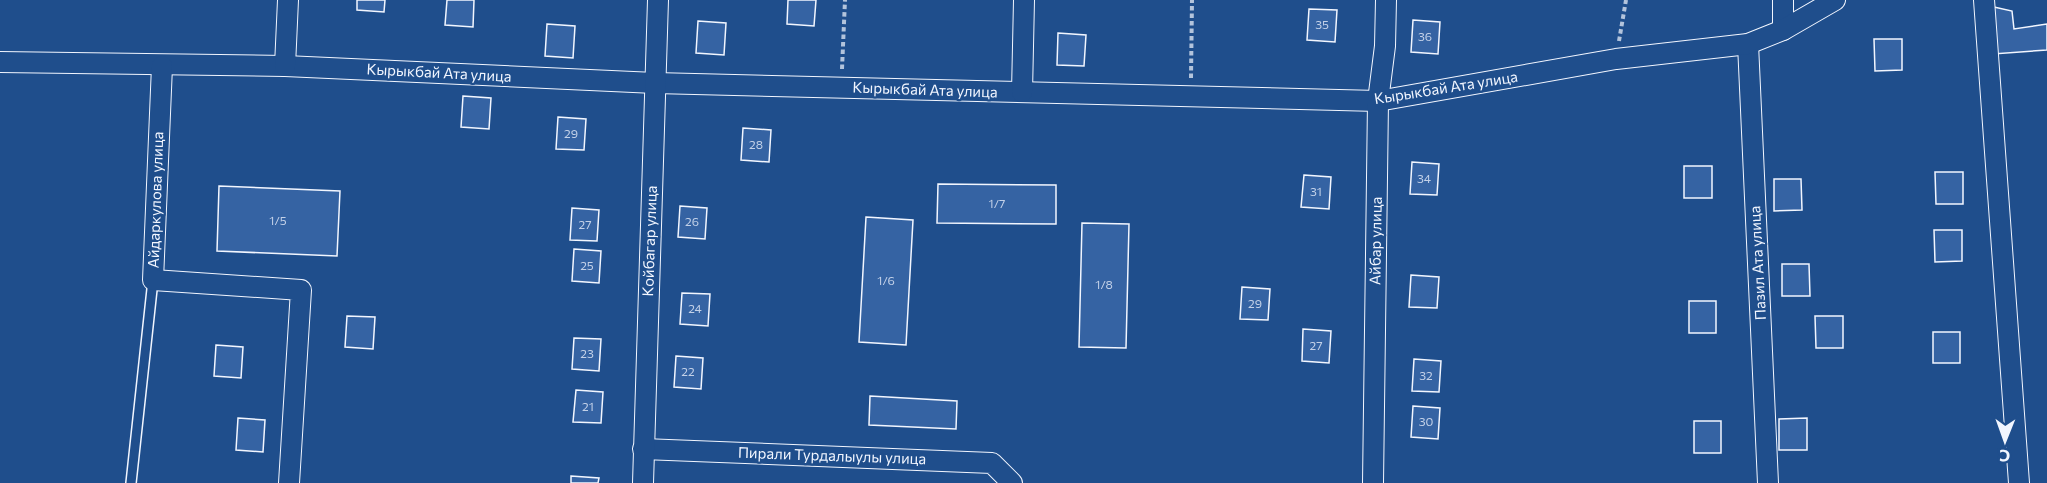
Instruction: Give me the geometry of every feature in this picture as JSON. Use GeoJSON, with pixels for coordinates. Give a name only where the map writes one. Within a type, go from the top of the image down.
{"type":"FeatureCollection","features":[{"type":"Feature","properties":{"kind":"street"},"geometry":{"type":"LineString","coordinates":[[285,66],[288,0]]}},
{"type":"Feature","properties":{"kind":"street","name":"Койбагар улица"},"geometry":{"type":"LineString","coordinates":[[643,483],[658,0]]}},
{"type":"Feature","properties":{"kind":"street"},"geometry":{"type":"LineString","coordinates":[[1022,92],[1024,0]]}},
{"type":"Feature","properties":{"kind":"street","name":"Айбар улица"},"geometry":{"type":"LineString","coordinates":[[1373,483],[1378,101],[1385,46],[1386,0]]}},
{"type":"Feature","properties":{"kind":"street"},"geometry":{"type":"LineString","coordinates":[[1783,0],[1783,30]]}},
{"type":"Feature","properties":{"kind":"street","name":"Кырыкбай Ата улица"},"geometry":{"type":"LineString","coordinates":[[0,62],[285,66],[655,83],[1378,101],[1616,59],[1748,44],[1783,30],[1835,0]]}},
{"type":"Feature","properties":{"kind":"street"},"geometry":{"type":"LineString","coordinates":[[1984,0],[2019,483]]}},
{"type":"Feature","properties":{"kind":"street","name":"Пазил Ата улица"},"geometry":{"type":"LineString","coordinates":[[1748,44],[1768,483]]}},
{"type":"Feature","properties":{"kind":"street","name":"Айдаркулова улица"},"geometry":{"type":"LineString","coordinates":[[162,66],[153,280],[301,290],[289,483]]}},
{"type":"Feature","properties":{"kind":"street","name":"Пирали Турдалыулы улица"},"geometry":{"type":"LineString","coordinates":[[643,449],[992,463],[1012,483]]}},
{"type":"Feature","properties":{"kind":"lane"},"geometry":{"type":"LineString","coordinates":[[131,483],[153,280]]}},
{"type":"Feature","properties":{"kind":"path"},"geometry":{"type":"LineString","coordinates":[[842,88],[845,0]]}},
{"type":"Feature","properties":{"kind":"path"},"geometry":{"type":"LineString","coordinates":[[1190,96],[1192,0]]}},
{"type":"Feature","properties":{"kind":"path"},"geometry":{"type":"LineString","coordinates":[[1616,59],[1626,0]]}},
{"type":"Feature","properties":{"kind":"building"},"geometry":{"type":"Polygon","coordinates":[[[357,0],[385,0],[384,12],[357,10],[357,0]]]}},
{"type":"Feature","properties":{"kind":"building"},"geometry":{"type":"Polygon","coordinates":[[[447,0],[474,0],[473,27],[445,25],[447,0]]]}},
{"type":"Feature","properties":{"kind":"building"},"geometry":{"type":"Polygon","coordinates":[[[788,0],[816,0],[814,26],[787,24],[788,0]]]}},
{"type":"Feature","properties":{"kind":"building"},"geometry":{"type":"Polygon","coordinates":[[[1994,7],[2012,11],[2014,29],[2047,24],[2047,50],[1993,54],[1994,7]]]}},
{"type":"Feature","properties":{"kind":"building"},"geometry":{"type":"Polygon","coordinates":[[[1309,9],[1337,10],[1335,42],[1307,40],[1309,9]]]}},
{"type":"Feature","properties":{"kind":"building"},"geometry":{"type":"Polygon","coordinates":[[[1413,20],[1440,22],[1438,54],[1411,52],[1413,20]]]}},
{"type":"Feature","properties":{"kind":"building"},"geometry":{"type":"Polygon","coordinates":[[[698,21],[726,23],[724,55],[696,53],[698,21]]]}},
{"type":"Feature","properties":{"kind":"building"},"geometry":{"type":"Polygon","coordinates":[[[547,24],[575,26],[573,58],[545,56],[547,24]]]}},
{"type":"Feature","properties":{"kind":"building"},"geometry":{"type":"Polygon","coordinates":[[[1058,33],[1086,35],[1084,66],[1057,65],[1058,33]]]}},
{"type":"Feature","properties":{"kind":"building"},"geometry":{"type":"Polygon","coordinates":[[[1874,39],[1902,39],[1902,70],[1875,71],[1874,39]]]}},
{"type":"Feature","properties":{"kind":"building"},"geometry":{"type":"Polygon","coordinates":[[[463,96],[491,98],[489,129],[461,127],[463,96]]]}},
{"type":"Feature","properties":{"kind":"building"},"geometry":{"type":"Polygon","coordinates":[[[558,117],[586,119],[584,150],[556,149],[558,117]]]}},
{"type":"Feature","properties":{"kind":"building"},"geometry":{"type":"Polygon","coordinates":[[[743,128],[771,130],[769,162],[741,160],[743,128]]]}},
{"type":"Feature","properties":{"kind":"building"},"geometry":{"type":"Polygon","coordinates":[[[1412,162],[1439,164],[1437,195],[1410,194],[1412,162]]]}},
{"type":"Feature","properties":{"kind":"building"},"geometry":{"type":"Polygon","coordinates":[[[1684,166],[1712,166],[1712,198],[1684,198],[1684,166]]]}},
{"type":"Feature","properties":{"kind":"building"},"geometry":{"type":"Polygon","coordinates":[[[1935,172],[1963,172],[1963,204],[1936,204],[1935,172]]]}},
{"type":"Feature","properties":{"kind":"building"},"geometry":{"type":"Polygon","coordinates":[[[1304,175],[1331,177],[1329,209],[1301,207],[1304,175]]]}},
{"type":"Feature","properties":{"kind":"building"},"geometry":{"type":"Polygon","coordinates":[[[1774,179],[1801,179],[1802,210],[1774,211],[1774,179]]]}},
{"type":"Feature","properties":{"kind":"building"},"geometry":{"type":"Polygon","coordinates":[[[938,184],[1056,185],[1056,224],[937,223],[938,184]]]}},
{"type":"Feature","properties":{"kind":"building"},"geometry":{"type":"Polygon","coordinates":[[[219,186],[340,191],[337,256],[217,251],[219,186]]]}},
{"type":"Feature","properties":{"kind":"building"},"geometry":{"type":"Polygon","coordinates":[[[680,206],[707,208],[705,239],[678,237],[680,206]]]}},
{"type":"Feature","properties":{"kind":"building"},"geometry":{"type":"Polygon","coordinates":[[[572,208],[599,210],[597,241],[570,240],[572,208]]]}},
{"type":"Feature","properties":{"kind":"building"},"geometry":{"type":"Polygon","coordinates":[[[866,217],[913,220],[906,345],[859,342],[866,217]]]}},
{"type":"Feature","properties":{"kind":"building"},"geometry":{"type":"Polygon","coordinates":[[[1082,223],[1129,224],[1126,348],[1079,347],[1082,223]]]}},
{"type":"Feature","properties":{"kind":"building"},"geometry":{"type":"Polygon","coordinates":[[[1934,230],[1962,230],[1962,261],[1935,262],[1934,230]]]}},
{"type":"Feature","properties":{"kind":"building"},"geometry":{"type":"Polygon","coordinates":[[[574,249],[601,251],[599,283],[572,281],[574,249]]]}},
{"type":"Feature","properties":{"kind":"building"},"geometry":{"type":"Polygon","coordinates":[[[1782,264],[1809,264],[1810,296],[1782,296],[1782,264]]]}},
{"type":"Feature","properties":{"kind":"building"},"geometry":{"type":"Polygon","coordinates":[[[1411,275],[1439,277],[1437,308],[1409,307],[1411,275]]]}},
{"type":"Feature","properties":{"kind":"building"},"geometry":{"type":"Polygon","coordinates":[[[1242,287],[1270,289],[1268,320],[1240,319],[1242,287]]]}},
{"type":"Feature","properties":{"kind":"building"},"geometry":{"type":"Polygon","coordinates":[[[682,293],[710,294],[708,326],[680,324],[682,293]]]}},
{"type":"Feature","properties":{"kind":"building"},"geometry":{"type":"Polygon","coordinates":[[[1689,301],[1716,301],[1716,333],[1689,333],[1689,301]]]}},
{"type":"Feature","properties":{"kind":"building"},"geometry":{"type":"Polygon","coordinates":[[[347,316],[375,317],[373,349],[345,347],[347,316]]]}},
{"type":"Feature","properties":{"kind":"building"},"geometry":{"type":"Polygon","coordinates":[[[1815,316],[1843,316],[1843,348],[1816,348],[1815,316]]]}},
{"type":"Feature","properties":{"kind":"building"},"geometry":{"type":"Polygon","coordinates":[[[1303,329],[1331,331],[1329,363],[1302,361],[1303,329]]]}},
{"type":"Feature","properties":{"kind":"building"},"geometry":{"type":"Polygon","coordinates":[[[1933,332],[1960,332],[1960,363],[1933,363],[1933,332]]]}},
{"type":"Feature","properties":{"kind":"building"},"geometry":{"type":"Polygon","coordinates":[[[574,338],[601,339],[599,371],[572,369],[574,338]]]}},
{"type":"Feature","properties":{"kind":"building"},"geometry":{"type":"Polygon","coordinates":[[[216,345],[243,347],[241,378],[214,376],[216,345]]]}},
{"type":"Feature","properties":{"kind":"building"},"geometry":{"type":"Polygon","coordinates":[[[676,356],[703,358],[701,389],[674,387],[676,356]]]}},
{"type":"Feature","properties":{"kind":"building"},"geometry":{"type":"Polygon","coordinates":[[[1414,359],[1441,361],[1439,392],[1412,391],[1414,359]]]}},
{"type":"Feature","properties":{"kind":"building"},"geometry":{"type":"Polygon","coordinates":[[[576,390],[603,392],[601,423],[573,422],[576,390]]]}},
{"type":"Feature","properties":{"kind":"building"},"geometry":{"type":"Polygon","coordinates":[[[870,396],[957,401],[956,429],[869,425],[870,396]]]}},
{"type":"Feature","properties":{"kind":"building"},"geometry":{"type":"Polygon","coordinates":[[[1413,406],[1440,408],[1438,439],[1411,437],[1413,406]]]}},
{"type":"Feature","properties":{"kind":"building"},"geometry":{"type":"Polygon","coordinates":[[[238,418],[265,420],[263,452],[236,450],[238,418]]]}},
{"type":"Feature","properties":{"kind":"building"},"geometry":{"type":"Polygon","coordinates":[[[1807,418],[1807,450],[1779,450],[1779,419],[1807,418]]]}},
{"type":"Feature","properties":{"kind":"building"},"geometry":{"type":"Polygon","coordinates":[[[1694,421],[1721,421],[1721,453],[1694,453],[1694,421]]]}},
{"type":"Feature","properties":{"kind":"building"},"geometry":{"type":"Polygon","coordinates":[[[571,476],[599,478],[598,483],[571,483],[571,476]]]}}]}
